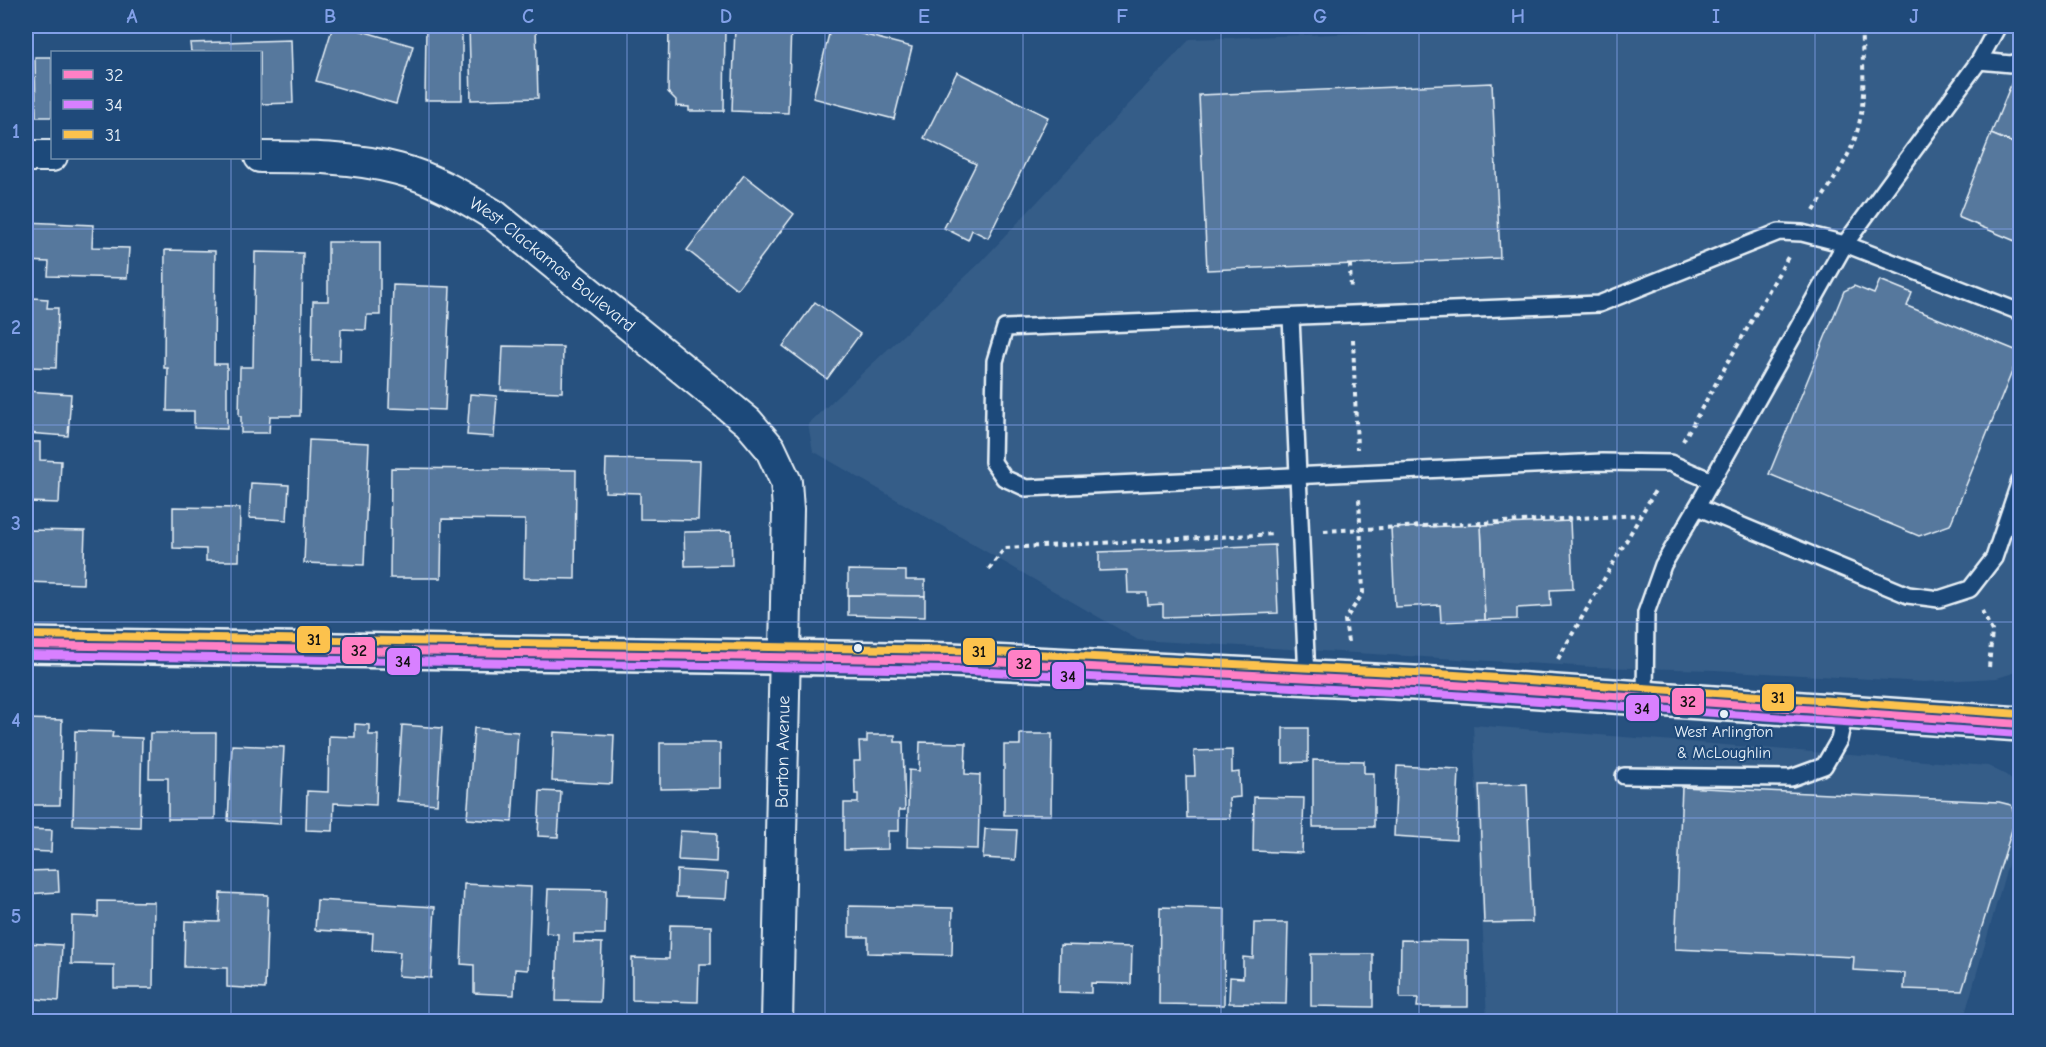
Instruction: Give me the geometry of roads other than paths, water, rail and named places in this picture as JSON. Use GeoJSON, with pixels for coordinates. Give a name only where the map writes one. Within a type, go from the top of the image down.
{"type":"FeatureCollection","features":[{"type":"Feature","properties":{"kind":"main road"},"geometry":{"type":"LineString","coordinates":[[26,645],[951,660],[1546,692],[2020,724]]}},
{"type":"Feature","properties":{"kind":"street"},"geometry":{"type":"LineString","coordinates":[[26,156],[51,156]]}},
{"type":"Feature","properties":{"kind":"street","name":"West Clackamas Boulevard"},"geometry":{"type":"LineString","coordinates":[[261,157],[313,157],[374,164],[448,188],[494,215],[748,423],[770,448],[786,482]]}},
{"type":"Feature","properties":{"kind":"street","name":"Barton Avenue"},"geometry":{"type":"LineString","coordinates":[[777,1022],[788,508],[786,482]]}},
{"type":"Feature","properties":{"kind":"lane"},"geometry":{"type":"LineString","coordinates":[[1645,699],[1646,613],[1663,564],[1698,507],[1845,244],[1979,61],[1998,26]]}},
{"type":"Feature","properties":{"kind":"lane"},"geometry":{"type":"LineString","coordinates":[[1979,61],[2011,64],[2020,61]]}},
{"type":"Feature","properties":{"kind":"lane"},"geometry":{"type":"LineString","coordinates":[[1712,481],[1670,464],[1602,462],[1026,488],[1004,478],[993,462],[995,361],[1005,328],[1599,304],[1779,232],[1802,233],[1845,244],[2020,312]]}},
{"type":"Feature","properties":{"kind":"lane"},"geometry":{"type":"LineString","coordinates":[[1291,317],[1307,678]]}},
{"type":"Feature","properties":{"kind":"lane"},"geometry":{"type":"LineString","coordinates":[[1698,507],[1908,595],[1939,599],[1970,589],[1994,558],[2020,481]]}},
{"type":"Feature","properties":{"kind":"lane"},"geometry":{"type":"LineString","coordinates":[[1624,776],[1791,778],[1824,766],[1839,740],[1845,712]]}},
{"type":"Feature","properties":{"kind":"place","name":"West Arlington & McLoughlin"},"geometry":{"type":"Point","coordinates":[1724,714]}}]}
